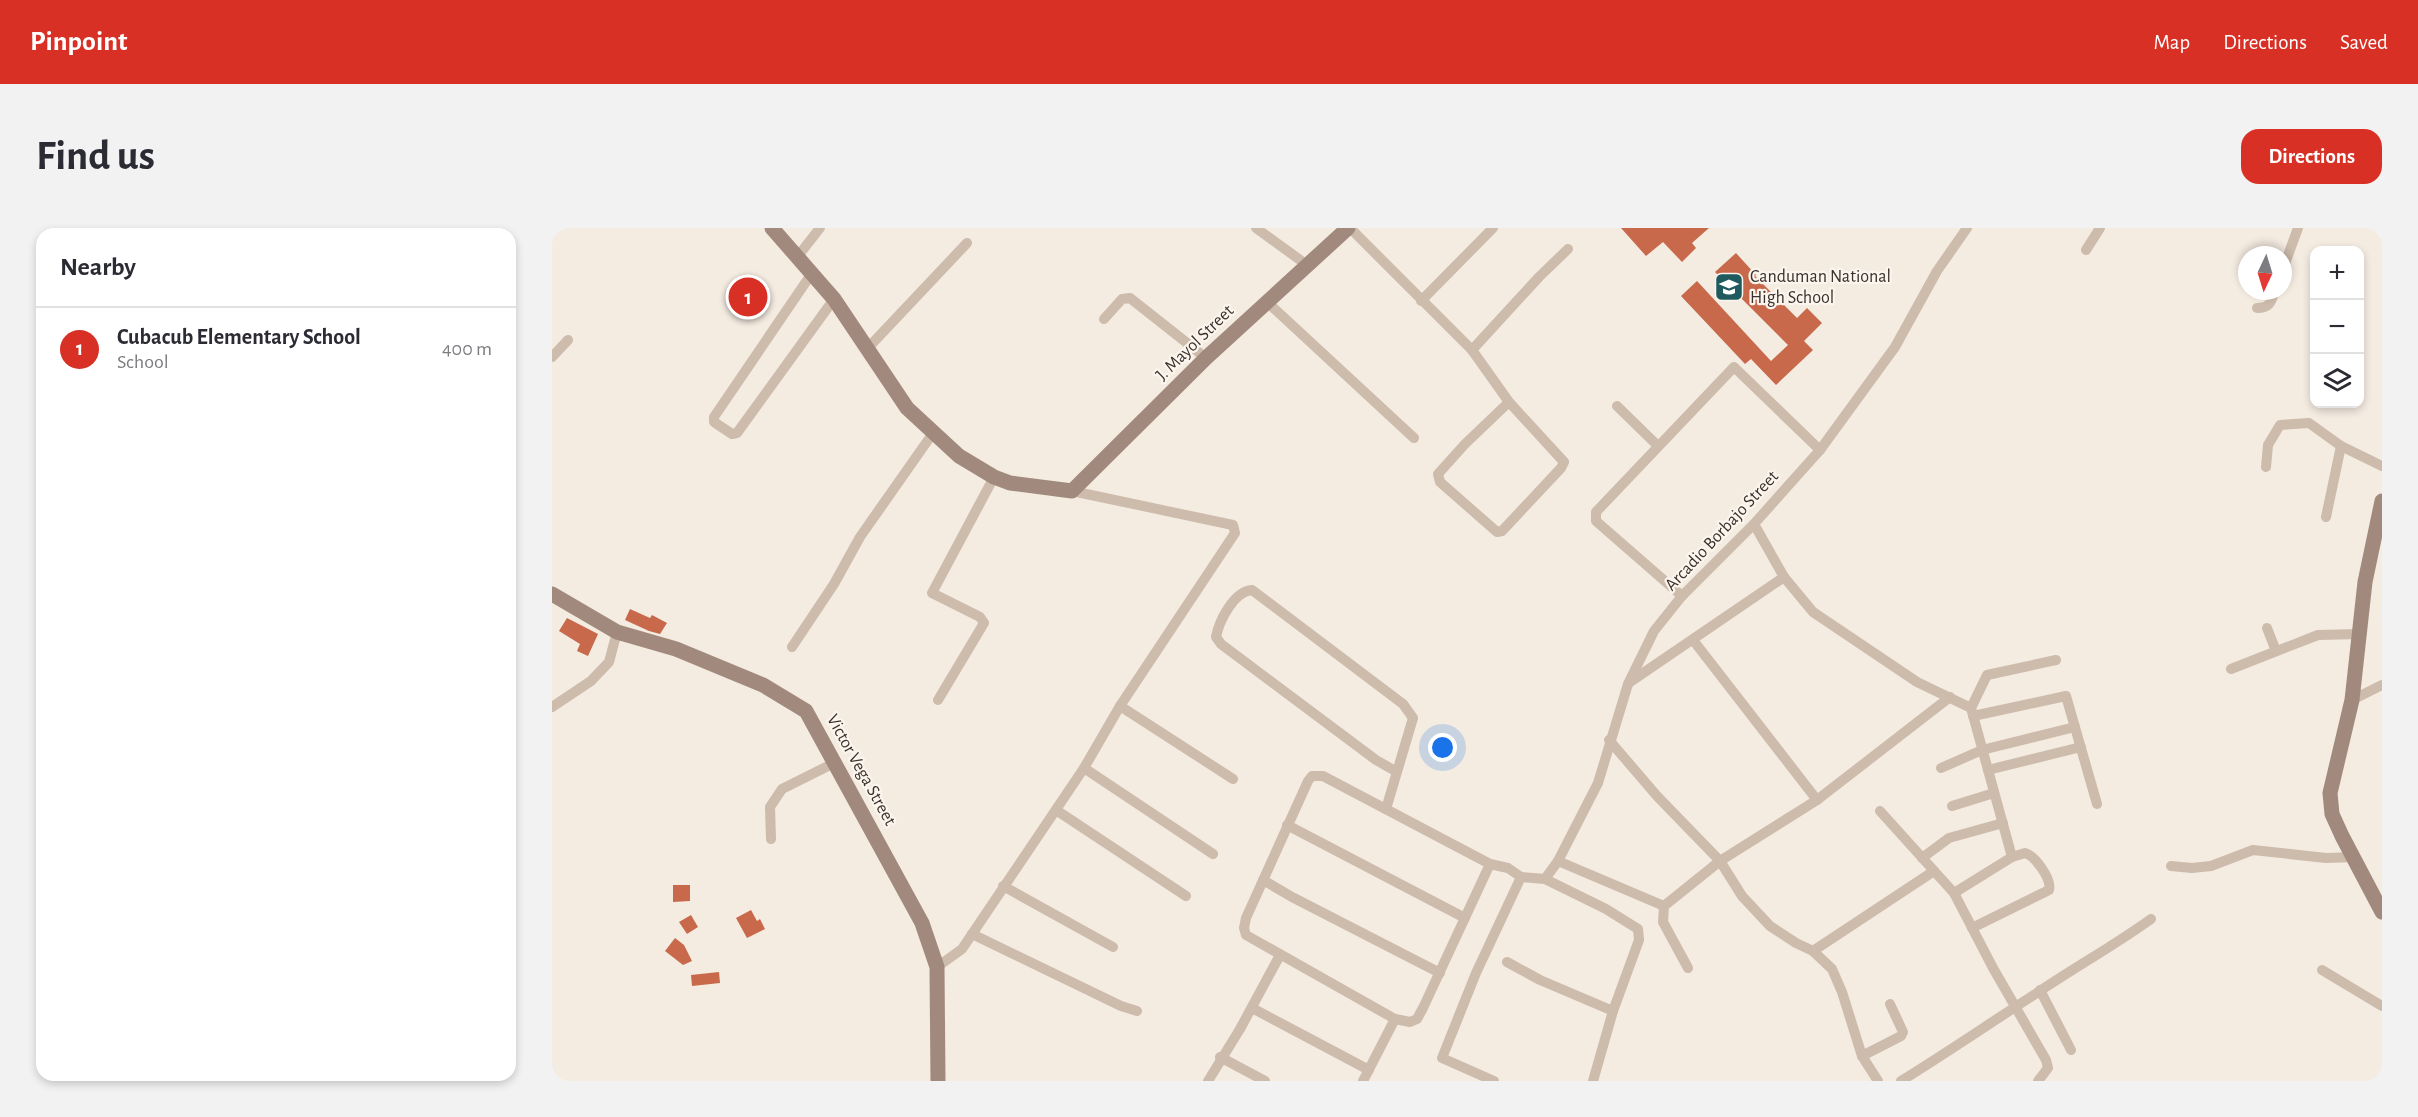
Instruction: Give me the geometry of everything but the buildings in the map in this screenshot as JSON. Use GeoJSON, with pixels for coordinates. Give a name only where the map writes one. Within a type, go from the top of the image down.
{"type":"FeatureCollection","features":[{"type":"Feature","properties":{"kind":"street"},"geometry":{"type":"LineString","coordinates":[[772,228],[834,299],[907,408],[959,456],[994,477],[1022,485],[1072,491],[1233,525],[1235,528],[1235,533],[1120,706],[1084,768],[962,949],[937,966]]}},
{"type":"Feature","properties":{"kind":"street"},"geometry":{"type":"LineString","coordinates":[[798,256],[820,228]]}},
{"type":"Feature","properties":{"kind":"street"},"geometry":{"type":"LineString","coordinates":[[1257,228],[1306,265]]}},
{"type":"Feature","properties":{"kind":"street"},"geometry":{"type":"LineString","coordinates":[[1349,228],[1472,350],[1509,402],[1564,462],[1502,531],[1497,532],[1440,482],[1438,474],[1465,444],[1509,402]]}},
{"type":"Feature","properties":{"kind":"street","name":"J. Mayol Street"},"geometry":{"type":"LineString","coordinates":[[1072,491],[1206,358],[1349,228]]}},
{"type":"Feature","properties":{"kind":"street"},"geometry":{"type":"LineString","coordinates":[[1421,301],[1493,228]]}},
{"type":"Feature","properties":{"kind":"street","name":"Arcadio Borbajo Street"},"geometry":{"type":"LineString","coordinates":[[1545,879],[1558,861],[1598,783],[1628,684],[1654,631],[1682,596],[1754,524],[1820,450],[1895,348],[1937,271],[1967,228]]}},
{"type":"Feature","properties":{"kind":"street"},"geometry":{"type":"LineString","coordinates":[[2086,250],[2100,228]]}},
{"type":"Feature","properties":{"kind":"street"},"geometry":{"type":"LineString","coordinates":[[2291,246],[2298,228]]}},
{"type":"Feature","properties":{"kind":"street"},"geometry":{"type":"LineString","coordinates":[[867,349],[967,243]]}},
{"type":"Feature","properties":{"kind":"street"},"geometry":{"type":"LineString","coordinates":[[1472,350],[1568,249]]}},
{"type":"Feature","properties":{"kind":"street"},"geometry":{"type":"LineString","coordinates":[[812,273],[714,417],[714,422],[732,434],[737,432],[834,299]]}},
{"type":"Feature","properties":{"kind":"street"},"geometry":{"type":"LineString","coordinates":[[1104,319],[1122,299],[1130,298],[1206,358]]}},
{"type":"Feature","properties":{"kind":"street"},"geometry":{"type":"LineString","coordinates":[[2257,308],[2265,308],[2270,305],[2272,300]]}},
{"type":"Feature","properties":{"kind":"street"},"geometry":{"type":"LineString","coordinates":[[1267,302],[1414,438]]}},
{"type":"Feature","properties":{"kind":"street"},"geometry":{"type":"LineString","coordinates":[[552,357],[568,340]]}},
{"type":"Feature","properties":{"kind":"street"},"geometry":{"type":"LineString","coordinates":[[1682,596],[1596,520],[1595,516],[1596,512],[1658,446],[1734,367],[1820,450]]}},
{"type":"Feature","properties":{"kind":"street"},"geometry":{"type":"LineString","coordinates":[[1617,406],[1658,446]]}},
{"type":"Feature","properties":{"kind":"street"},"geometry":{"type":"LineString","coordinates":[[2266,467],[2268,445],[2280,424],[2309,423],[2341,446],[2382,466]]}},
{"type":"Feature","properties":{"kind":"street"},"geometry":{"type":"LineString","coordinates":[[792,646],[834,584],[860,537],[933,433]]}},
{"type":"Feature","properties":{"kind":"street"},"geometry":{"type":"LineString","coordinates":[[2326,517],[2341,446]]}},
{"type":"Feature","properties":{"kind":"street"},"geometry":{"type":"LineString","coordinates":[[939,700],[984,623],[980,617],[932,594],[994,477]]}},
{"type":"Feature","properties":{"kind":"street"},"geometry":{"type":"LineString","coordinates":[[2382,501],[2366,582],[2352,700],[2330,793],[2332,814],[2382,912]]}},
{"type":"Feature","properties":{"kind":"street"},"geometry":{"type":"LineString","coordinates":[[1754,524],[1784,577],[1813,612],[1917,681],[1972,712],[2066,696],[2097,804]]}},
{"type":"Feature","properties":{"kind":"street"},"geometry":{"type":"LineString","coordinates":[[1628,684],[1784,577]]}},
{"type":"Feature","properties":{"kind":"street"},"geometry":{"type":"LineString","coordinates":[[1386,809],[1397,772],[1413,718],[1403,704],[1252,590],[1244,590],[1236,597],[1218,627],[1216,637],[1221,644],[1376,760],[1397,772]]}},
{"type":"Feature","properties":{"kind":"street","name":"Victor Vega Street"},"geometry":{"type":"LineString","coordinates":[[552,594],[617,632],[676,649],[774,690],[806,711],[836,762],[922,923],[937,966],[938,1081]]}},
{"type":"Feature","properties":{"kind":"street"},"geometry":{"type":"LineString","coordinates":[[2266,628],[2276,651]]}},
{"type":"Feature","properties":{"kind":"street"},"geometry":{"type":"LineString","coordinates":[[552,707],[591,681],[609,662],[617,632]]}},
{"type":"Feature","properties":{"kind":"street"},"geometry":{"type":"LineString","coordinates":[[2231,669],[2318,635],[2359,634]]}},
{"type":"Feature","properties":{"kind":"street"},"geometry":{"type":"LineString","coordinates":[[1693,640],[1817,800]]}},
{"type":"Feature","properties":{"kind":"street"},"geometry":{"type":"LineString","coordinates":[[2012,857],[1972,712],[1987,675],[2056,660]]}},
{"type":"Feature","properties":{"kind":"street"},"geometry":{"type":"LineString","coordinates":[[2352,700],[2382,686]]}},
{"type":"Feature","properties":{"kind":"street"},"geometry":{"type":"LineString","coordinates":[[1688,968],[1663,922],[1664,906],[1720,861],[1817,800],[1950,698]]}},
{"type":"Feature","properties":{"kind":"street"},"geometry":{"type":"LineString","coordinates":[[1120,706],[1233,779]]}},
{"type":"Feature","properties":{"kind":"street"},"geometry":{"type":"LineString","coordinates":[[1941,768],[1982,750],[2075,727]]}},
{"type":"Feature","properties":{"kind":"street"},"geometry":{"type":"LineString","coordinates":[[1610,740],[1657,796],[1720,861],[1742,896],[1770,926],[1813,951],[1832,969],[1863,1056],[1878,1081]]}},
{"type":"Feature","properties":{"kind":"street"},"geometry":{"type":"LineString","coordinates":[[1988,770],[2081,747]]}},
{"type":"Feature","properties":{"kind":"street"},"geometry":{"type":"LineString","coordinates":[[771,839],[770,807],[782,789],[836,762]]}},
{"type":"Feature","properties":{"kind":"street"},"geometry":{"type":"LineString","coordinates":[[1084,768],[1213,854]]}},
{"type":"Feature","properties":{"kind":"street"},"geometry":{"type":"LineString","coordinates":[[1490,864],[1417,1019],[1410,1022],[1395,1019],[1280,955],[1246,935],[1244,928],[1308,781],[1312,776],[1318,774],[1490,864],[1508,868],[1517,875],[1545,879],[1606,909],[1638,929],[1639,940],[1613,1011],[1593,1081]]}},
{"type":"Feature","properties":{"kind":"street"},"geometry":{"type":"LineString","coordinates":[[1952,806],[1994,793]]}},
{"type":"Feature","properties":{"kind":"street"},"geometry":{"type":"LineString","coordinates":[[1056,810],[1186,896]]}},
{"type":"Feature","properties":{"kind":"street"},"geometry":{"type":"LineString","coordinates":[[1880,811],[1954,893],[2046,1060],[2048,1068],[2038,1081]]}},
{"type":"Feature","properties":{"kind":"street"},"geometry":{"type":"LineString","coordinates":[[1922,858],[1949,838],[2003,823]]}},
{"type":"Feature","properties":{"kind":"street"},"geometry":{"type":"LineString","coordinates":[[1287,825],[1465,918]]}},
{"type":"Feature","properties":{"kind":"street"},"geometry":{"type":"LineString","coordinates":[[2171,866],[2192,868],[2211,866],[2253,850],[2326,858],[2355,857]]}},
{"type":"Feature","properties":{"kind":"street"},"geometry":{"type":"LineString","coordinates":[[1954,893],[2012,857],[2025,854],[2032,857],[2050,882],[2049,890],[1972,928]]}},
{"type":"Feature","properties":{"kind":"street"},"geometry":{"type":"LineString","coordinates":[[1558,861],[1664,906]]}},
{"type":"Feature","properties":{"kind":"street"},"geometry":{"type":"LineString","coordinates":[[1813,951],[1934,871]]}},
{"type":"Feature","properties":{"kind":"street"},"geometry":{"type":"LineString","coordinates":[[1494,1081],[1442,1058],[1517,875]]}},
{"type":"Feature","properties":{"kind":"street"},"geometry":{"type":"LineString","coordinates":[[1263,880],[1440,973]]}},
{"type":"Feature","properties":{"kind":"street"},"geometry":{"type":"LineString","coordinates":[[1003,886],[1113,947]]}},
{"type":"Feature","properties":{"kind":"street"},"geometry":{"type":"LineString","coordinates":[[1901,1081],[1961,1045],[2040,990],[2121,941],[2151,919]]}},
{"type":"Feature","properties":{"kind":"street"},"geometry":{"type":"LineString","coordinates":[[972,934],[1121,1006],[1137,1011]]}},
{"type":"Feature","properties":{"kind":"street"},"geometry":{"type":"LineString","coordinates":[[1208,1081],[1252,1008],[1280,955]]}},
{"type":"Feature","properties":{"kind":"street"},"geometry":{"type":"LineString","coordinates":[[1507,962],[1540,980],[1613,1011]]}},
{"type":"Feature","properties":{"kind":"street"},"geometry":{"type":"LineString","coordinates":[[2322,970],[2382,1006]]}},
{"type":"Feature","properties":{"kind":"street"},"geometry":{"type":"LineString","coordinates":[[2040,990],[2072,1050]]}},
{"type":"Feature","properties":{"kind":"street"},"geometry":{"type":"LineString","coordinates":[[1863,1056],[1901,1036],[1903,1032],[1890,1004]]}},
{"type":"Feature","properties":{"kind":"street"},"geometry":{"type":"LineString","coordinates":[[1252,1008],[1369,1070]]}},
{"type":"Feature","properties":{"kind":"street"},"geometry":{"type":"LineString","coordinates":[[1363,1081],[1395,1019]]}},
{"type":"Feature","properties":{"kind":"street"},"geometry":{"type":"LineString","coordinates":[[1221,1057],[1265,1081]]}},
{"type":"Feature","properties":{"kind":"place","name":"Canduman National High School"},"geometry":{"type":"Point","coordinates":[1729,287]}},
{"type":"Feature","properties":{"kind":"place","name":"Cubacub Elementary School"},"geometry":{"type":"Point","coordinates":[748,297]}}]}
